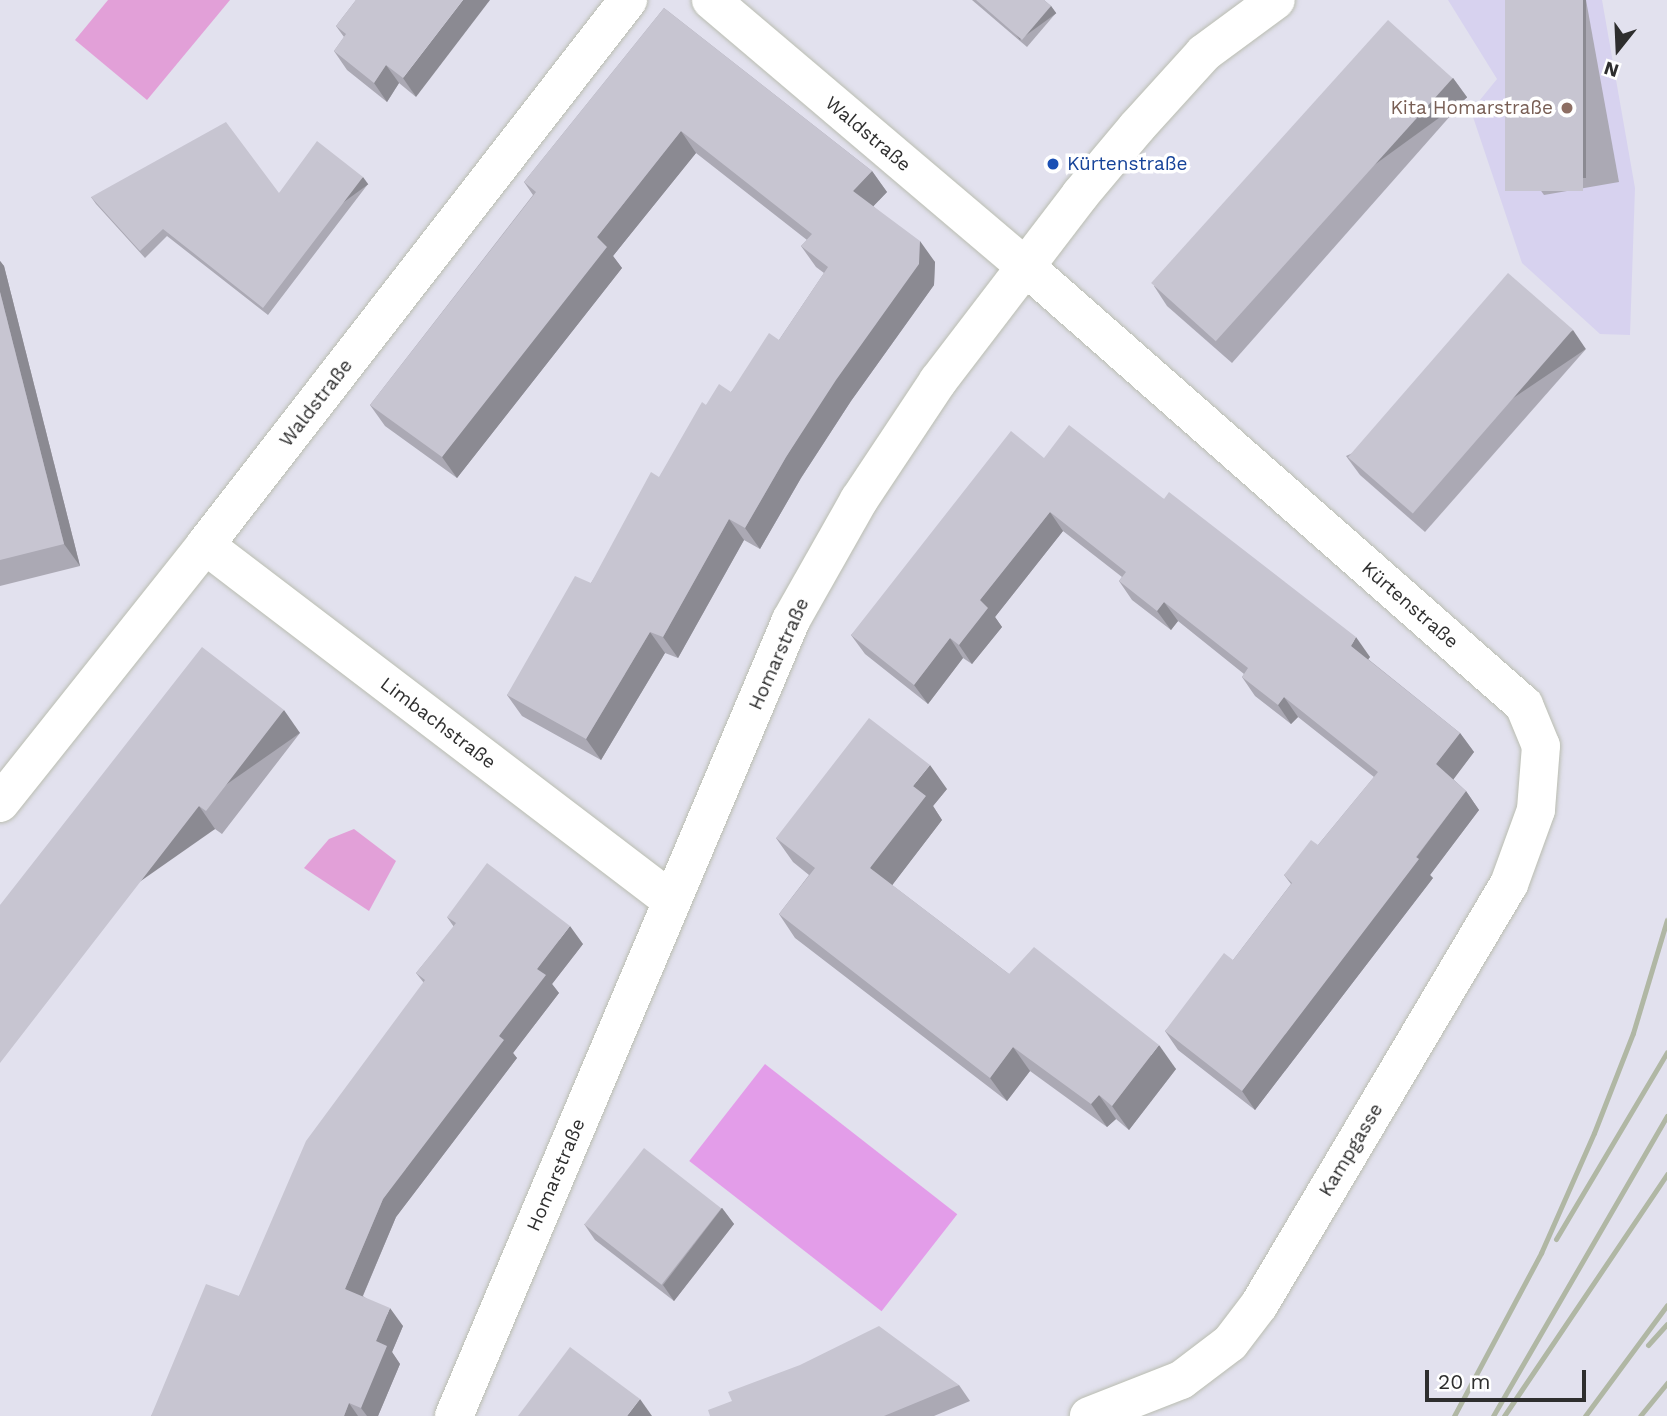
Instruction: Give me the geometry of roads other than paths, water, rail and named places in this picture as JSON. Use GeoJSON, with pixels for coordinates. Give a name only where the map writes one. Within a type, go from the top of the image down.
{"type":"FeatureCollection","features":[{"type":"Feature","properties":{"kind":"street","name":"Waldstraße"},"geometry":{"type":"LineString","coordinates":[[0,803],[205,545],[628,0]]}},
{"type":"Feature","properties":{"kind":"street","name":"Waldstraße"},"geometry":{"type":"LineString","coordinates":[[711,0],[1026,267]]}},
{"type":"Feature","properties":{"kind":"street","name":"Homarstraße"},"geometry":{"type":"LineString","coordinates":[[454,1416],[791,620],[881,468],[938,381],[1088,186],[1204,53],[1276,0]]}},
{"type":"Feature","properties":{"kind":"street","name":"Kürtenstraße"},"geometry":{"type":"LineString","coordinates":[[1026,267],[1524,705],[1541,746],[1536,810]]}},
{"type":"Feature","properties":{"kind":"street","name":"Limbachstraße"},"geometry":{"type":"LineString","coordinates":[[205,545],[672,901]]}},
{"type":"Feature","properties":{"kind":"street","name":"Kampgasse"},"geometry":{"type":"LineString","coordinates":[[1089,1416],[1181,1380],[1230,1343],[1259,1305],[1509,884],[1536,810]]}},
{"type":"Feature","properties":{"kind":"railway"},"geometry":{"type":"LineString","coordinates":[[1454,1416],[1541,1253],[1594,1133],[1633,1033],[1667,920]]}},
{"type":"Feature","properties":{"kind":"railway"},"geometry":{"type":"LineString","coordinates":[[1556,1239],[1667,1052]]}},
{"type":"Feature","properties":{"kind":"railway"},"geometry":{"type":"LineString","coordinates":[[1493,1416],[1667,1116]]}},
{"type":"Feature","properties":{"kind":"railway"},"geometry":{"type":"LineString","coordinates":[[1504,1416],[1667,1174]]}},
{"type":"Feature","properties":{"kind":"railway"},"geometry":{"type":"LineString","coordinates":[[1585,1416],[1667,1305]]}},
{"type":"Feature","properties":{"kind":"railway"},"geometry":{"type":"LineString","coordinates":[[1648,1345],[1667,1324]]}},
{"type":"Feature","properties":{"kind":"railway"},"geometry":{"type":"LineString","coordinates":[[1640,1416],[1667,1383]]}},
{"type":"Feature","properties":{"kind":"place","name":"Kita Homarstraße"},"geometry":{"type":"Point","coordinates":[1567,108]}},
{"type":"Feature","properties":{"kind":"place","name":"Kürtenstraße"},"geometry":{"type":"Point","coordinates":[1053,164]}}]}
